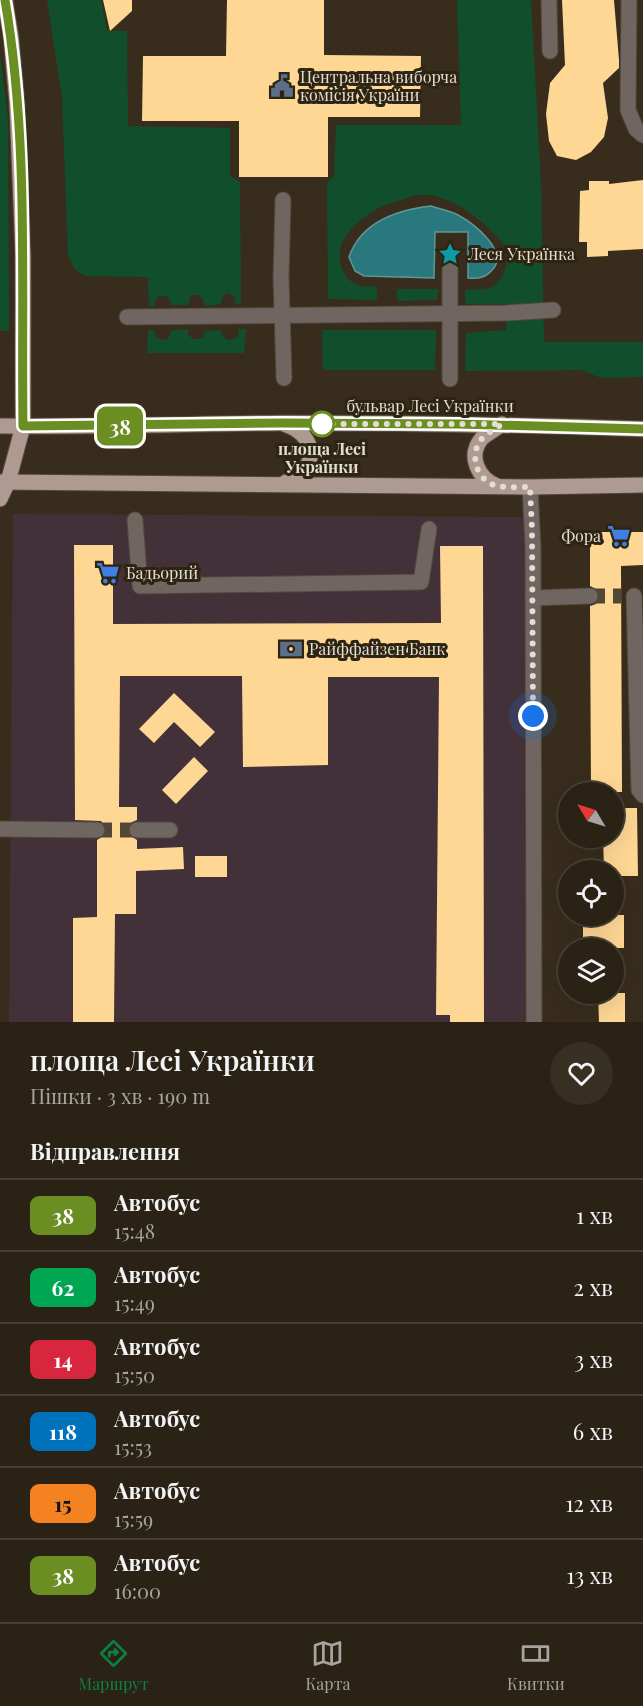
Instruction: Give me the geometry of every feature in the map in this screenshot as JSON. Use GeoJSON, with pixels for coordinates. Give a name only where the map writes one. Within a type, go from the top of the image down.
{"type":"FeatureCollection","features":[{"type":"Feature","properties":{"kind":"main road"},"geometry":{"type":"LineString","coordinates":[[0,499],[23,426],[23,256],[17,104],[5,0]]}},
{"type":"Feature","properties":{"kind":"main road"},"geometry":{"type":"LineString","coordinates":[[280,483],[297,477],[303,472],[310,458],[305,436],[281,423]]}},
{"type":"Feature","properties":{"kind":"main road","name":"бульвар Лесі Українки"},"geometry":{"type":"LineString","coordinates":[[0,426],[281,423],[502,424],[643,429]]}},
{"type":"Feature","properties":{"kind":"main road"},"geometry":{"type":"LineString","coordinates":[[497,486],[480,475],[475,457],[478,444],[484,436],[502,424]]}},
{"type":"Feature","properties":{"kind":"main road"},"geometry":{"type":"LineString","coordinates":[[4,482],[530,487],[643,485]]}},
{"type":"Feature","properties":{"kind":"street"},"geometry":{"type":"LineString","coordinates":[[549,0],[550,51]]}},
{"type":"Feature","properties":{"kind":"street"},"geometry":{"type":"LineString","coordinates":[[629,0],[628,110],[636,129],[643,135]]}},
{"type":"Feature","properties":{"kind":"street"},"geometry":{"type":"LineString","coordinates":[[283,200],[281,279],[284,378]]}},
{"type":"Feature","properties":{"kind":"street"},"geometry":{"type":"LineString","coordinates":[[450,268],[450,379]]}},
{"type":"Feature","properties":{"kind":"street"},"geometry":{"type":"LineString","coordinates":[[127,317],[450,314],[553,310]]}},
{"type":"Feature","properties":{"kind":"street"},"geometry":{"type":"LineString","coordinates":[[530,487],[533,598],[534,1022]]}},
{"type":"Feature","properties":{"kind":"street"},"geometry":{"type":"LineString","coordinates":[[135,520],[140,586],[421,582],[429,529]]}},
{"type":"Feature","properties":{"kind":"street"},"geometry":{"type":"LineString","coordinates":[[633,595],[639,790],[643,795]]}},
{"type":"Feature","properties":{"kind":"street"},"geometry":{"type":"LineString","coordinates":[[533,598],[590,596]]}},
{"type":"Feature","properties":{"kind":"street"},"geometry":{"type":"LineString","coordinates":[[0,829],[97,830]]}},
{"type":"Feature","properties":{"kind":"street"},"geometry":{"type":"LineString","coordinates":[[137,830],[170,830]]}},
{"type":"Feature","properties":{"kind":"shaded area"},"geometry":{"type":"Polygon","coordinates":[[[13,514],[522,517],[525,525],[525,1022],[9,1022],[13,514]]]}},
{"type":"Feature","properties":{"kind":"green space"},"geometry":{"type":"Polygon","coordinates":[[[47,0],[101,0],[107,31],[127,31],[128,126],[230,128],[230,176],[240,182],[241,304],[235,304],[235,297],[229,293],[223,296],[221,304],[205,306],[203,299],[198,295],[191,295],[188,305],[171,305],[166,296],[159,296],[154,306],[149,306],[148,277],[84,276],[74,268],[68,255],[62,97],[47,0]]]}},
{"type":"Feature","properties":{"kind":"green space"},"geometry":{"type":"Polygon","coordinates":[[[457,0],[531,0],[541,184],[544,342],[643,342],[643,377],[601,378],[581,370],[465,371],[466,333],[506,330],[507,304],[466,304],[465,290],[487,289],[495,285],[504,271],[508,250],[492,231],[470,213],[445,199],[433,196],[414,196],[380,207],[356,225],[342,242],[340,264],[343,271],[352,282],[359,286],[377,286],[377,300],[328,299],[327,182],[334,176],[336,125],[461,125],[457,0]]]}},
{"type":"Feature","properties":{"kind":"green space"},"geometry":{"type":"Polygon","coordinates":[[[0,53],[8,119],[9,331],[0,331],[0,53]]]}},
{"type":"Feature","properties":{"kind":"green space"},"geometry":{"type":"Polygon","coordinates":[[[397,289],[438,289],[437,300],[397,301],[397,289]]]}},
{"type":"Feature","properties":{"kind":"green space"},"geometry":{"type":"Polygon","coordinates":[[[188,329],[188,335],[193,339],[200,339],[204,336],[205,331],[221,330],[227,340],[235,339],[239,333],[238,329],[246,329],[244,353],[147,353],[148,330],[155,331],[155,337],[163,340],[168,339],[172,330],[188,329]]]}},
{"type":"Feature","properties":{"kind":"green space"},"geometry":{"type":"Polygon","coordinates":[[[322,330],[436,330],[435,370],[323,370],[322,330]]]}},
{"type":"Feature","properties":{"kind":"water"},"geometry":{"type":"Polygon","coordinates":[[[431,206],[458,215],[487,238],[493,246],[497,262],[488,274],[468,278],[468,232],[435,232],[434,278],[364,276],[355,271],[349,257],[362,235],[371,227],[393,215],[431,206]]]}},
{"type":"Feature","properties":{"kind":"building"},"geometry":{"type":"Polygon","coordinates":[[[103,0],[132,0],[132,11],[110,31],[103,0]]]}},
{"type":"Feature","properties":{"kind":"building","name":"Центральна виборча комісія України"},"geometry":{"type":"Polygon","coordinates":[[[227,0],[324,0],[324,55],[421,56],[420,117],[328,117],[328,177],[239,177],[239,121],[142,121],[143,56],[226,56],[227,0]]]}},
{"type":"Feature","properties":{"kind":"building"},"geometry":{"type":"Polygon","coordinates":[[[562,0],[614,0],[619,68],[603,83],[608,118],[604,137],[591,152],[576,160],[557,156],[549,141],[546,114],[550,83],[565,65],[562,0]]]}},
{"type":"Feature","properties":{"kind":"building"},"geometry":{"type":"Polygon","coordinates":[[[643,180],[643,249],[608,251],[608,256],[587,257],[587,242],[579,242],[580,191],[589,190],[589,181],[609,181],[609,184],[643,180]]]}},
{"type":"Feature","properties":{"kind":"building"},"geometry":{"type":"Polygon","coordinates":[[[590,532],[643,532],[643,565],[621,566],[622,782],[591,782],[590,606],[596,604],[600,596],[598,590],[590,586],[590,532]]]}},
{"type":"Feature","properties":{"kind":"building"},"geometry":{"type":"Polygon","coordinates":[[[74,545],[113,545],[113,624],[441,623],[440,546],[483,546],[484,1022],[450,1022],[450,1015],[436,1015],[439,677],[328,677],[328,765],[243,767],[242,676],[120,676],[119,807],[137,807],[137,820],[132,822],[127,829],[129,835],[137,840],[137,849],[183,847],[184,869],[136,871],[136,914],[115,914],[114,1022],[73,1022],[73,918],[97,917],[97,840],[105,835],[107,830],[101,821],[75,820],[74,545]]]}},
{"type":"Feature","properties":{"kind":"building"},"geometry":{"type":"Polygon","coordinates":[[[174,693],[215,732],[200,747],[174,722],[154,743],[139,729],[174,693]]]}},
{"type":"Feature","properties":{"kind":"building"},"geometry":{"type":"Polygon","coordinates":[[[194,757],[208,771],[176,804],[162,790],[194,757]]]}},
{"type":"Feature","properties":{"kind":"building"},"geometry":{"type":"Polygon","coordinates":[[[624,808],[637,808],[638,876],[624,876],[624,860],[604,860],[603,848],[624,848],[624,808]]]}},
{"type":"Feature","properties":{"kind":"building"},"geometry":{"type":"Polygon","coordinates":[[[195,856],[227,856],[227,877],[195,877],[195,856]]]}},
{"type":"Feature","properties":{"kind":"building"},"geometry":{"type":"Polygon","coordinates":[[[583,926],[624,926],[624,938],[583,938],[583,926]]]}},
{"type":"Feature","properties":{"kind":"building"},"geometry":{"type":"Polygon","coordinates":[[[625,993],[625,1022],[599,1022],[598,1004],[624,1004],[625,993]]]}},
{"type":"Feature","properties":{"kind":"tunnel"},"geometry":{"type":"LineString","coordinates":[[590,596],[621,596]]}},
{"type":"Feature","properties":{"kind":"tunnel"},"geometry":{"type":"LineString","coordinates":[[97,830],[137,830]]}},
{"type":"Feature","properties":{"kind":"bus line","name":"38"},"geometry":{"type":"LineString","coordinates":[[5,0],[17,104],[23,256],[23,426],[281,423],[502,424],[643,429]]}},
{"type":"Feature","properties":{"kind":"place","name":"Центральна виборча комісія України"},"geometry":{"type":"Point","coordinates":[282,86]}},
{"type":"Feature","properties":{"kind":"place","name":"Леся Українка"},"geometry":{"type":"Point","coordinates":[450,254]}},
{"type":"Feature","properties":{"kind":"place","name":"площа Лесі Українки"},"geometry":{"type":"Point","coordinates":[322,424]}},
{"type":"Feature","properties":{"kind":"place","name":"Фора"},"geometry":{"type":"Point","coordinates":[619,536]}},
{"type":"Feature","properties":{"kind":"place","name":"Бадьорий"},"geometry":{"type":"Point","coordinates":[108,573]}},
{"type":"Feature","properties":{"kind":"place","name":"Райффайзен Банк"},"geometry":{"type":"Point","coordinates":[291,649]}},
{"type":"Feature","properties":{"kind":"route"},"geometry":{"type":"LineString","coordinates":[[322,424],[502,424],[484,436],[478,444],[475,457],[476,466],[485,480],[497,486],[530,487],[533,716]]}}]}
